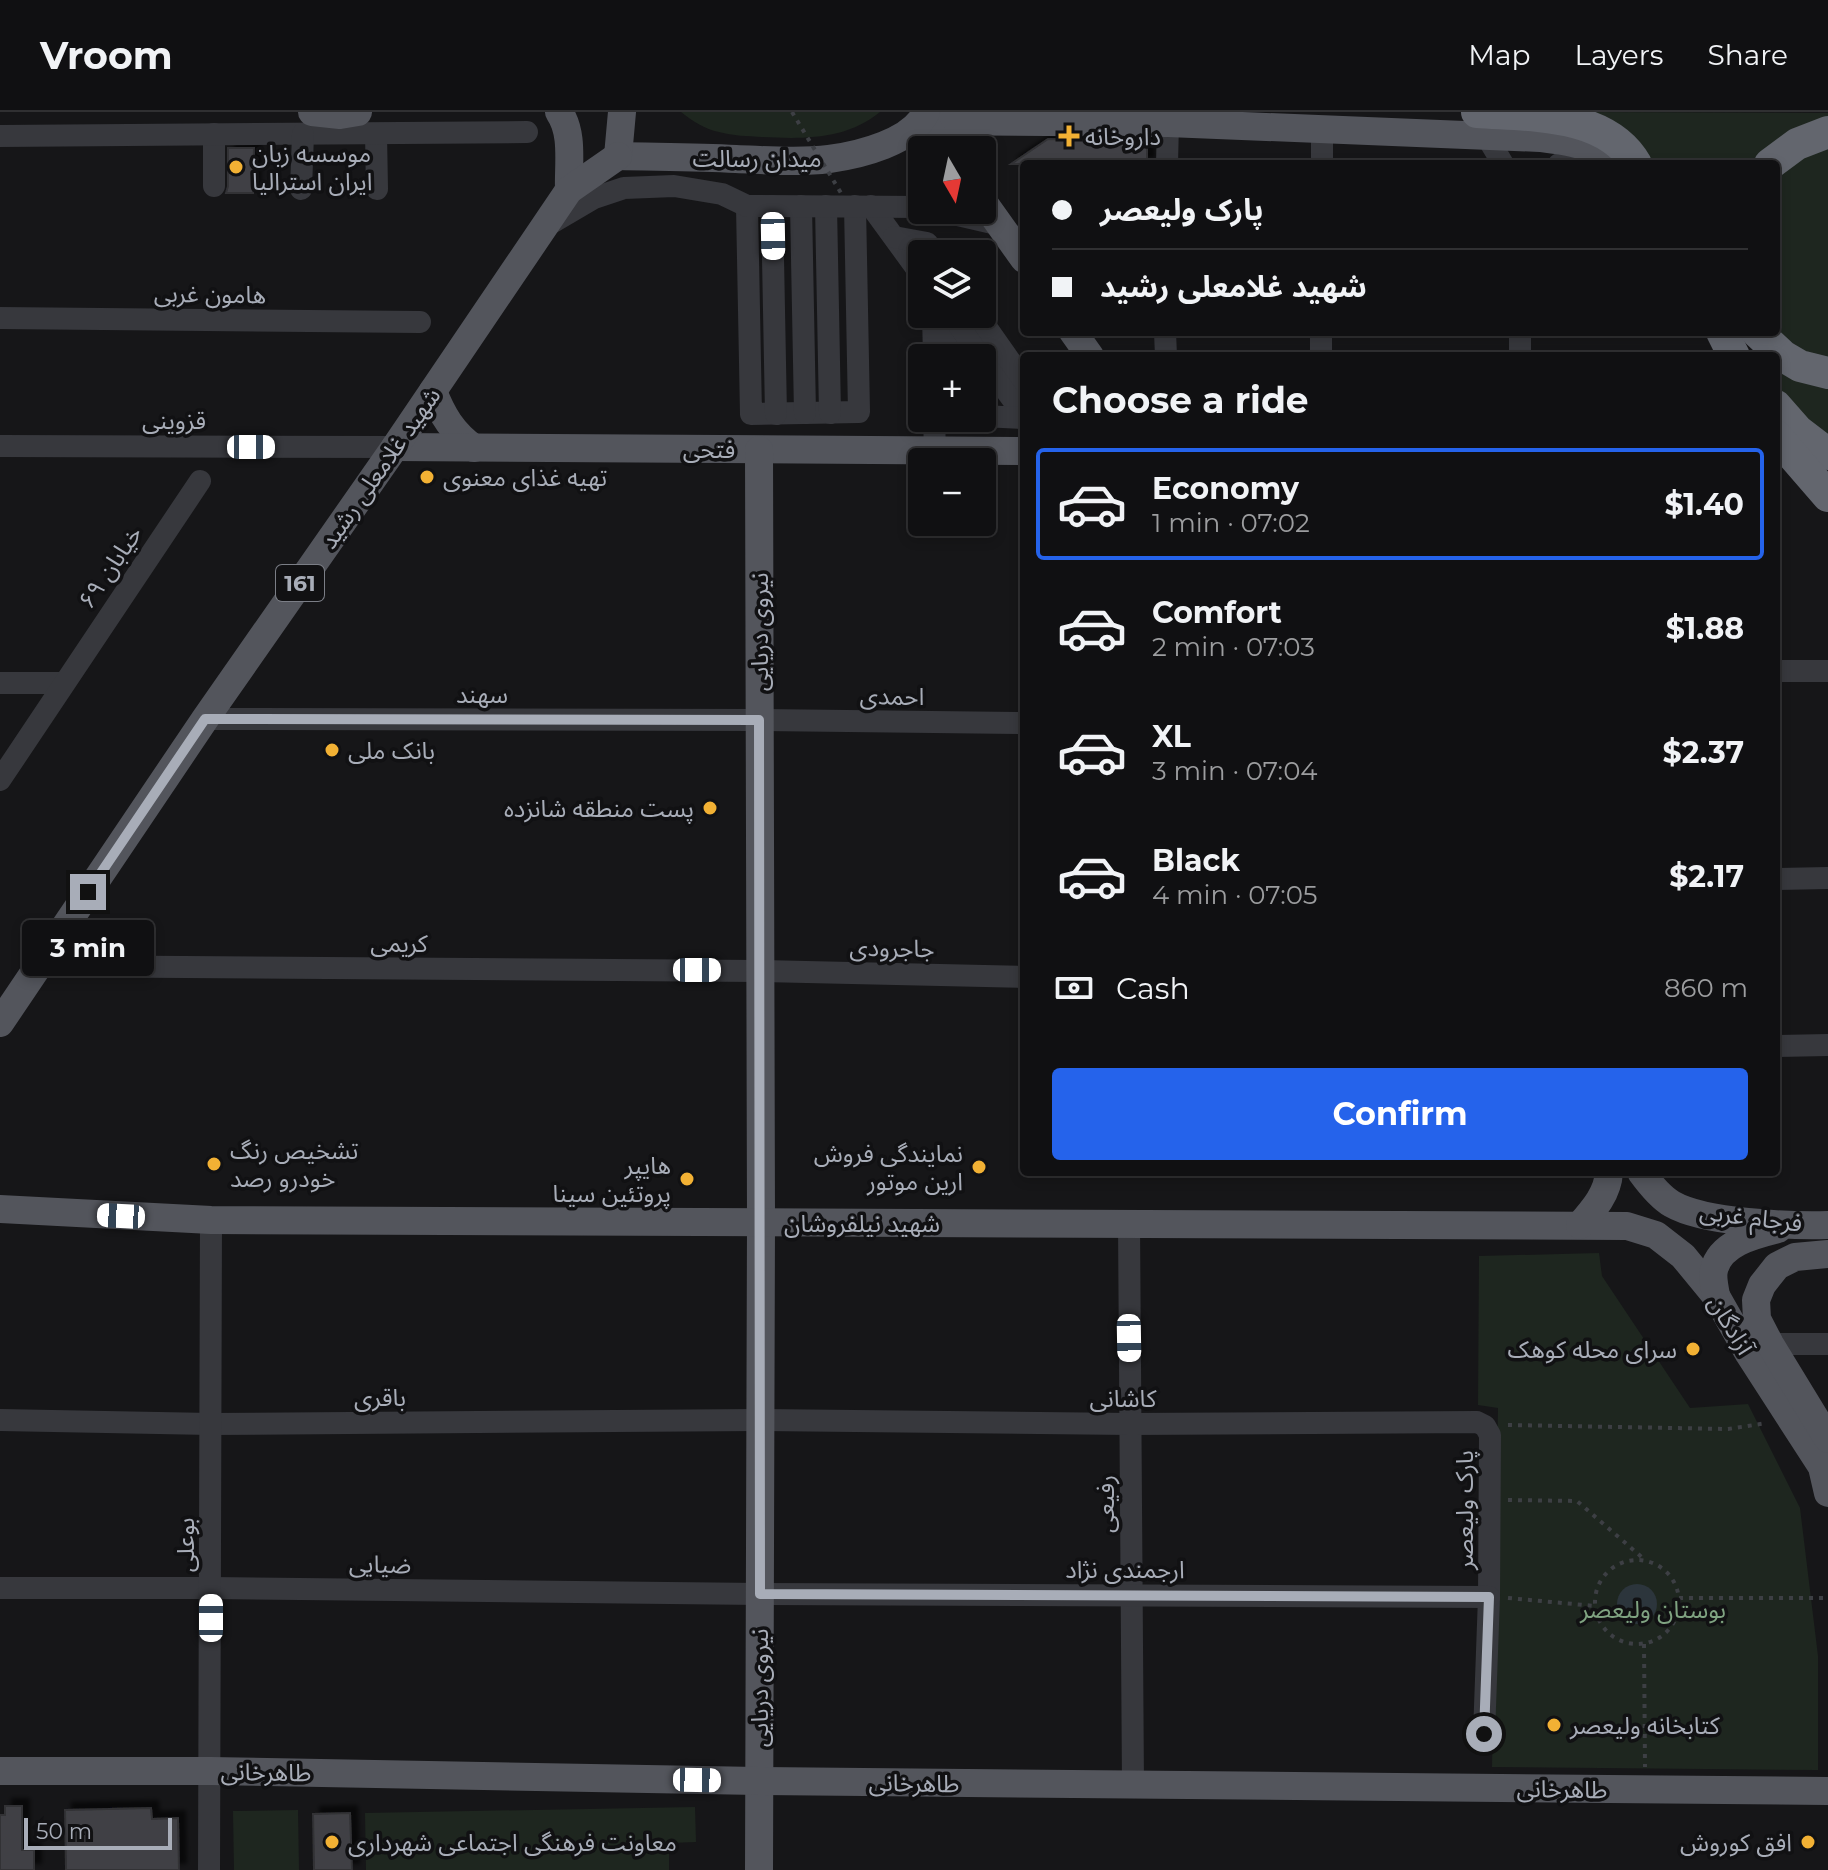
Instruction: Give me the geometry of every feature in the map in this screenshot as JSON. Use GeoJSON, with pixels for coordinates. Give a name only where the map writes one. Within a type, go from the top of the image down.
{"type":"FeatureCollection","features":[{"type":"Feature","properties":{"kind":"highway"},"geometry":{"type":"LineString","coordinates":[[1482,124],[1541,117],[1570,121],[1599,129],[1618,142],[1633,160]]}},
{"type":"Feature","properties":{"kind":"highway"},"geometry":{"type":"LineString","coordinates":[[1775,160],[1797,144],[1828,132]]}},
{"type":"Feature","properties":{"kind":"highway"},"geometry":{"type":"LineString","coordinates":[[1761,336],[1779,352]]}},
{"type":"Feature","properties":{"kind":"highway"},"geometry":{"type":"LineString","coordinates":[[1780,353],[1800,366],[1828,373]]}},
{"type":"Feature","properties":{"kind":"highway"},"geometry":{"type":"LineString","coordinates":[[1780,411],[1798,431],[1828,454]]}},
{"type":"Feature","properties":{"kind":"highway"},"geometry":{"type":"LineString","coordinates":[[1780,441],[1828,496]]}},
{"type":"Feature","properties":{"kind":"main road"},"geometry":{"type":"LineString","coordinates":[[307,123],[358,112]]}},
{"type":"Feature","properties":{"kind":"main road"},"geometry":{"type":"LineString","coordinates":[[618,156],[622,112]]}},
{"type":"Feature","properties":{"kind":"main road"},"geometry":{"type":"LineString","coordinates":[[569,190],[570,115]]}},
{"type":"Feature","properties":{"kind":"main road"},"geometry":{"type":"LineString","coordinates":[[924,116],[1322,130],[1482,124],[1582,144],[1601,159]]}},
{"type":"Feature","properties":{"kind":"main road"},"geometry":{"type":"LineString","coordinates":[[924,116],[936,136]]}},
{"type":"Feature","properties":{"kind":"main road","name":"میدان رسالت"},"geometry":{"type":"LineString","coordinates":[[618,156],[827,160],[861,153],[895,141],[924,116]]}},
{"type":"Feature","properties":{"kind":"main road","name":"شهید غلامعلی رشید"},"geometry":{"type":"LineString","coordinates":[[0,1023],[569,190],[618,156]]}},
{"type":"Feature","properties":{"kind":"main road"},"geometry":{"type":"LineString","coordinates":[[996,218],[1020,253]]}},
{"type":"Feature","properties":{"kind":"main road"},"geometry":{"type":"LineString","coordinates":[[433,391],[447,422],[459,437],[474,448]]}},
{"type":"Feature","properties":{"kind":"main road","name":"فتحی"},"geometry":{"type":"LineString","coordinates":[[395,447],[908,451]]}},
{"type":"Feature","properties":{"kind":"main road","name":"نیروی دریایی"},"geometry":{"type":"LineString","coordinates":[[759,450],[759,1870]]}},
{"type":"Feature","properties":{"kind":"main road","name":"فتحی"},"geometry":{"type":"LineString","coordinates":[[996,451],[1020,451]]}},
{"type":"Feature","properties":{"kind":"main road"},"geometry":{"type":"LineString","coordinates":[[1580,1225],[1595,1208],[1608,1184],[1609,1176]]}},
{"type":"Feature","properties":{"kind":"main road","name":"فرجام غربی"},"geometry":{"type":"LineString","coordinates":[[1644,1176],[1672,1204],[1698,1213],[1793,1226],[1828,1225]]}},
{"type":"Feature","properties":{"kind":"main road","name":"شهید نیلفروشان"},"geometry":{"type":"LineString","coordinates":[[0,1209],[211,1220],[1580,1225]]}},
{"type":"Feature","properties":{"kind":"main road","name":"آزادگان"},"geometry":{"type":"LineString","coordinates":[[1580,1225],[1627,1226],[1656,1235],[1683,1256],[1716,1296],[1749,1354],[1822,1467],[1828,1493]]}},
{"type":"Feature","properties":{"kind":"main road"},"geometry":{"type":"LineString","coordinates":[[1716,1296],[1713,1272],[1720,1256],[1736,1243],[1793,1226]]}},
{"type":"Feature","properties":{"kind":"main road","name":"فرجام غربی"},"geometry":{"type":"LineString","coordinates":[[1770,1344],[1757,1319],[1756,1300],[1762,1285],[1777,1266],[1795,1257],[1828,1254]]}},
{"type":"Feature","properties":{"kind":"main road"},"geometry":{"type":"LineString","coordinates":[[1770,1344],[1828,1439]]}},
{"type":"Feature","properties":{"kind":"main road","name":"طاهرخانی"},"geometry":{"type":"LineString","coordinates":[[0,1771],[1828,1791]]}},
{"type":"Feature","properties":{"kind":"street"},"geometry":{"type":"LineString","coordinates":[[301,189],[307,123]]}},
{"type":"Feature","properties":{"kind":"street"},"geometry":{"type":"LineString","coordinates":[[0,136],[214,134],[307,123],[376,134],[527,132]]}},
{"type":"Feature","properties":{"kind":"street"},"geometry":{"type":"LineString","coordinates":[[1167,160],[1168,123]]}},
{"type":"Feature","properties":{"kind":"street"},"geometry":{"type":"LineString","coordinates":[[1482,124],[1501,160]]}},
{"type":"Feature","properties":{"kind":"street"},"geometry":{"type":"LineString","coordinates":[[1322,130],[1322,160]]}},
{"type":"Feature","properties":{"kind":"street"},"geometry":{"type":"LineString","coordinates":[[214,134],[214,186]]}},
{"type":"Feature","properties":{"kind":"street"},"geometry":{"type":"LineString","coordinates":[[376,134],[377,189]]}},
{"type":"Feature","properties":{"kind":"street"},"geometry":{"type":"LineString","coordinates":[[1567,160],[1601,159]]}},
{"type":"Feature","properties":{"kind":"street"},"geometry":{"type":"LineString","coordinates":[[544,227],[594,198],[624,188],[674,186],[722,194],[747,206],[848,203],[908,206]]}},
{"type":"Feature","properties":{"kind":"street"},"geometry":{"type":"LineString","coordinates":[[848,203],[894,237],[908,256]]}},
{"type":"Feature","properties":{"kind":"street"},"geometry":{"type":"LineString","coordinates":[[747,206],[751,414],[830,413],[848,203]]}},
{"type":"Feature","properties":{"kind":"street"},"geometry":{"type":"LineString","coordinates":[[759,450],[770,414],[772,206]]}},
{"type":"Feature","properties":{"kind":"street"},"geometry":{"type":"LineString","coordinates":[[801,206],[805,413]]}},
{"type":"Feature","properties":{"kind":"street"},"geometry":{"type":"LineString","coordinates":[[996,224],[1001,225]]}},
{"type":"Feature","properties":{"kind":"street"},"geometry":{"type":"LineString","coordinates":[[894,237],[910,240]]}},
{"type":"Feature","properties":{"kind":"street","name":"هامون غربی"},"geometry":{"type":"LineString","coordinates":[[0,318],[420,322]]}},
{"type":"Feature","properties":{"kind":"street"},"geometry":{"type":"LineString","coordinates":[[948,328],[1020,411]]}},
{"type":"Feature","properties":{"kind":"street"},"geometry":{"type":"LineString","coordinates":[[987,328],[1020,375]]}},
{"type":"Feature","properties":{"kind":"street"},"geometry":{"type":"LineString","coordinates":[[996,416],[1020,416]]}},
{"type":"Feature","properties":{"kind":"street","name":"قزوینی"},"geometry":{"type":"LineString","coordinates":[[0,446],[395,447]]}},
{"type":"Feature","properties":{"kind":"street","name":"خیابان ۶۹"},"geometry":{"type":"LineString","coordinates":[[0,780],[200,481]]}},
{"type":"Feature","properties":{"kind":"street"},"geometry":{"type":"LineString","coordinates":[[1780,671],[1828,671]]}},
{"type":"Feature","properties":{"kind":"street"},"geometry":{"type":"LineString","coordinates":[[0,683],[64,683]]}},
{"type":"Feature","properties":{"kind":"street","name":"سهند"},"geometry":{"type":"LineString","coordinates":[[205,719],[759,720]]}},
{"type":"Feature","properties":{"kind":"street","name":"احمدی"},"geometry":{"type":"LineString","coordinates":[[759,720],[1020,723]]}},
{"type":"Feature","properties":{"kind":"street"},"geometry":{"type":"LineString","coordinates":[[1780,879],[1828,878]]}},
{"type":"Feature","properties":{"kind":"street","name":"کریمی"},"geometry":{"type":"LineString","coordinates":[[38,966],[759,971]]}},
{"type":"Feature","properties":{"kind":"street","name":"جاجرودی"},"geometry":{"type":"LineString","coordinates":[[759,971],[1020,977]]}},
{"type":"Feature","properties":{"kind":"street"},"geometry":{"type":"LineString","coordinates":[[1780,1046],[1828,1045]]}},
{"type":"Feature","properties":{"kind":"street","name":"بوعلی"},"geometry":{"type":"LineString","coordinates":[[209,1870],[211,1220]]}},
{"type":"Feature","properties":{"kind":"street","name":"رفیعی"},"geometry":{"type":"LineString","coordinates":[[1129,1223],[1133,1785]]}},
{"type":"Feature","properties":{"kind":"street"},"geometry":{"type":"LineString","coordinates":[[1770,1344],[1828,1344]]}},
{"type":"Feature","properties":{"kind":"street","name":"باقری"},"geometry":{"type":"LineString","coordinates":[[0,1420],[211,1424],[759,1420]]}},
{"type":"Feature","properties":{"kind":"street","name":"کاشانی"},"geometry":{"type":"LineString","coordinates":[[759,1420],[1130,1424],[1477,1422],[1483,1426]]}},
{"type":"Feature","properties":{"kind":"street","name":"پارک ولیعصر"},"geometry":{"type":"LineString","coordinates":[[1483,1426],[1490,1435],[1484,1734]]}},
{"type":"Feature","properties":{"kind":"street","name":"ضیایی"},"geometry":{"type":"LineString","coordinates":[[0,1588],[760,1594]]}},
{"type":"Feature","properties":{"kind":"street","name":"ارجمندی نژاد"},"geometry":{"type":"LineString","coordinates":[[760,1594],[1489,1597]]}},
{"type":"Feature","properties":{"kind":"path"},"geometry":{"type":"LineString","coordinates":[[792,112],[848,203]]}},
{"type":"Feature","properties":{"kind":"path"},"geometry":{"type":"LineString","coordinates":[[1483,1426],[1728,1429],[1791,1420]]}},
{"type":"Feature","properties":{"kind":"path"},"geometry":{"type":"LineString","coordinates":[[1490,1504],[1497,1499],[1577,1501],[1647,1562]]}},
{"type":"Feature","properties":{"kind":"path"},"geometry":{"type":"LineString","coordinates":[[1634,1561],[1659,1566],[1675,1586],[1679,1598],[1674,1623],[1656,1640],[1644,1644],[1630,1644],[1606,1631],[1598,1619],[1595,1606],[1601,1581],[1621,1564],[1634,1561]]}},
{"type":"Feature","properties":{"kind":"path"},"geometry":{"type":"LineString","coordinates":[[1489,1597],[1595,1606]]}},
{"type":"Feature","properties":{"kind":"path"},"geometry":{"type":"LineString","coordinates":[[1679,1598],[1828,1598]]}},
{"type":"Feature","properties":{"kind":"path"},"geometry":{"type":"LineString","coordinates":[[1644,1644],[1645,1790]]}},
{"type":"Feature","properties":{"kind":"green space"},"geometry":{"type":"Polygon","coordinates":[[[681,112],[880,112],[839,133],[793,138],[714,131],[681,112]]]}},
{"type":"Feature","properties":{"kind":"green space"},"geometry":{"type":"Polygon","coordinates":[[[1580,112],[1828,113],[1828,126],[1766,160],[1640,160],[1580,112]]]}},
{"type":"Feature","properties":{"kind":"green space"},"geometry":{"type":"Polygon","coordinates":[[[1828,139],[1828,367],[1780,335],[1780,168],[1828,139]]]}},
{"type":"Feature","properties":{"kind":"green space"},"geometry":{"type":"Polygon","coordinates":[[[1780,363],[1828,382],[1828,442],[1780,398],[1780,363]]]}},
{"type":"Feature","properties":{"kind":"green space","name":"بوستان ولیعصر"},"geometry":{"type":"Polygon","coordinates":[[[1599,1253],[1602,1276],[1690,1408],[1748,1404],[1800,1508],[1818,1656],[1818,1770],[1492,1767],[1498,1408],[1478,1405],[1479,1256],[1599,1253]]]}},
{"type":"Feature","properties":{"kind":"green space"},"geometry":{"type":"Polygon","coordinates":[[[695,1807],[696,1842],[669,1843],[669,1870],[366,1870],[365,1813],[695,1807]]]}},
{"type":"Feature","properties":{"kind":"green space"},"geometry":{"type":"Polygon","coordinates":[[[298,1810],[299,1870],[234,1870],[233,1811],[298,1810]]]}},
{"type":"Feature","properties":{"kind":"shaded area"},"geometry":{"type":"Polygon","coordinates":[[[1637,1584],[1651,1590],[1657,1604],[1651,1618],[1637,1624],[1623,1618],[1617,1604],[1623,1590],[1637,1584]]]}},
{"type":"Feature","properties":{"kind":"building"},"geometry":{"type":"Polygon","coordinates":[[[1048,139],[1147,142],[1147,160],[1020,160],[1020,164],[1011,164],[1048,139]]]}},
{"type":"Feature","properties":{"kind":"building","name":"موسسه زبان ایران استرالیا"},"geometry":{"type":"Polygon","coordinates":[[[228,148],[254,148],[253,193],[226,193],[228,148]]]}},
{"type":"Feature","properties":{"kind":"building"},"geometry":{"type":"Polygon","coordinates":[[[5,1806],[22,1806],[22,1850],[34,1850],[34,1870],[0,1870],[0,1815],[5,1815],[5,1806]]]}},
{"type":"Feature","properties":{"kind":"building"},"geometry":{"type":"Polygon","coordinates":[[[151,1808],[152,1819],[178,1818],[179,1870],[66,1870],[65,1810],[151,1808]]]}},
{"type":"Feature","properties":{"kind":"building","name":"معاونت فرهنگی اجتماعی شهرداری"},"geometry":{"type":"Polygon","coordinates":[[[350,1813],[352,1870],[314,1870],[313,1814],[350,1813]]]}},
{"type":"Feature","properties":{"kind":"place","name":"داروخانه"},"geometry":{"type":"Point","coordinates":[1069,136]}},
{"type":"Feature","properties":{"kind":"place","name":"موسسه زبان ایران استرالیا"},"geometry":{"type":"Point","coordinates":[236,167]}},
{"type":"Feature","properties":{"kind":"place","name":"تهیه غذای معنوی"},"geometry":{"type":"Point","coordinates":[427,477]}},
{"type":"Feature","properties":{"kind":"place","name":"بانک ملی"},"geometry":{"type":"Point","coordinates":[332,750]}},
{"type":"Feature","properties":{"kind":"place","name":"پست منطقه شانزده"},"geometry":{"type":"Point","coordinates":[710,808]}},
{"type":"Feature","properties":{"kind":"place","name":"تشخیص رنگ خودرو رصد"},"geometry":{"type":"Point","coordinates":[214,1164]}},
{"type":"Feature","properties":{"kind":"place","name":"نمایندگی فروش ارین موتور"},"geometry":{"type":"Point","coordinates":[979,1167]}},
{"type":"Feature","properties":{"kind":"place","name":"هایپر پروتئین سینا"},"geometry":{"type":"Point","coordinates":[687,1179]}},
{"type":"Feature","properties":{"kind":"place","name":"سرای محله کوهک"},"geometry":{"type":"Point","coordinates":[1693,1349]}},
{"type":"Feature","properties":{"kind":"place","name":"کتابخانه ولیعصر"},"geometry":{"type":"Point","coordinates":[1554,1725]}},
{"type":"Feature","properties":{"kind":"place","name":"معاونت فرهنگی اجتماعی شهرداری"},"geometry":{"type":"Point","coordinates":[332,1842]}},
{"type":"Feature","properties":{"kind":"place","name":"افق کوروش"},"geometry":{"type":"Point","coordinates":[1808,1842]}},
{"type":"Feature","properties":{"kind":"route"},"geometry":{"type":"LineString","coordinates":[[88,892],[205,719],[759,720],[760,1594],[1489,1597],[1484,1734]]}}]}
